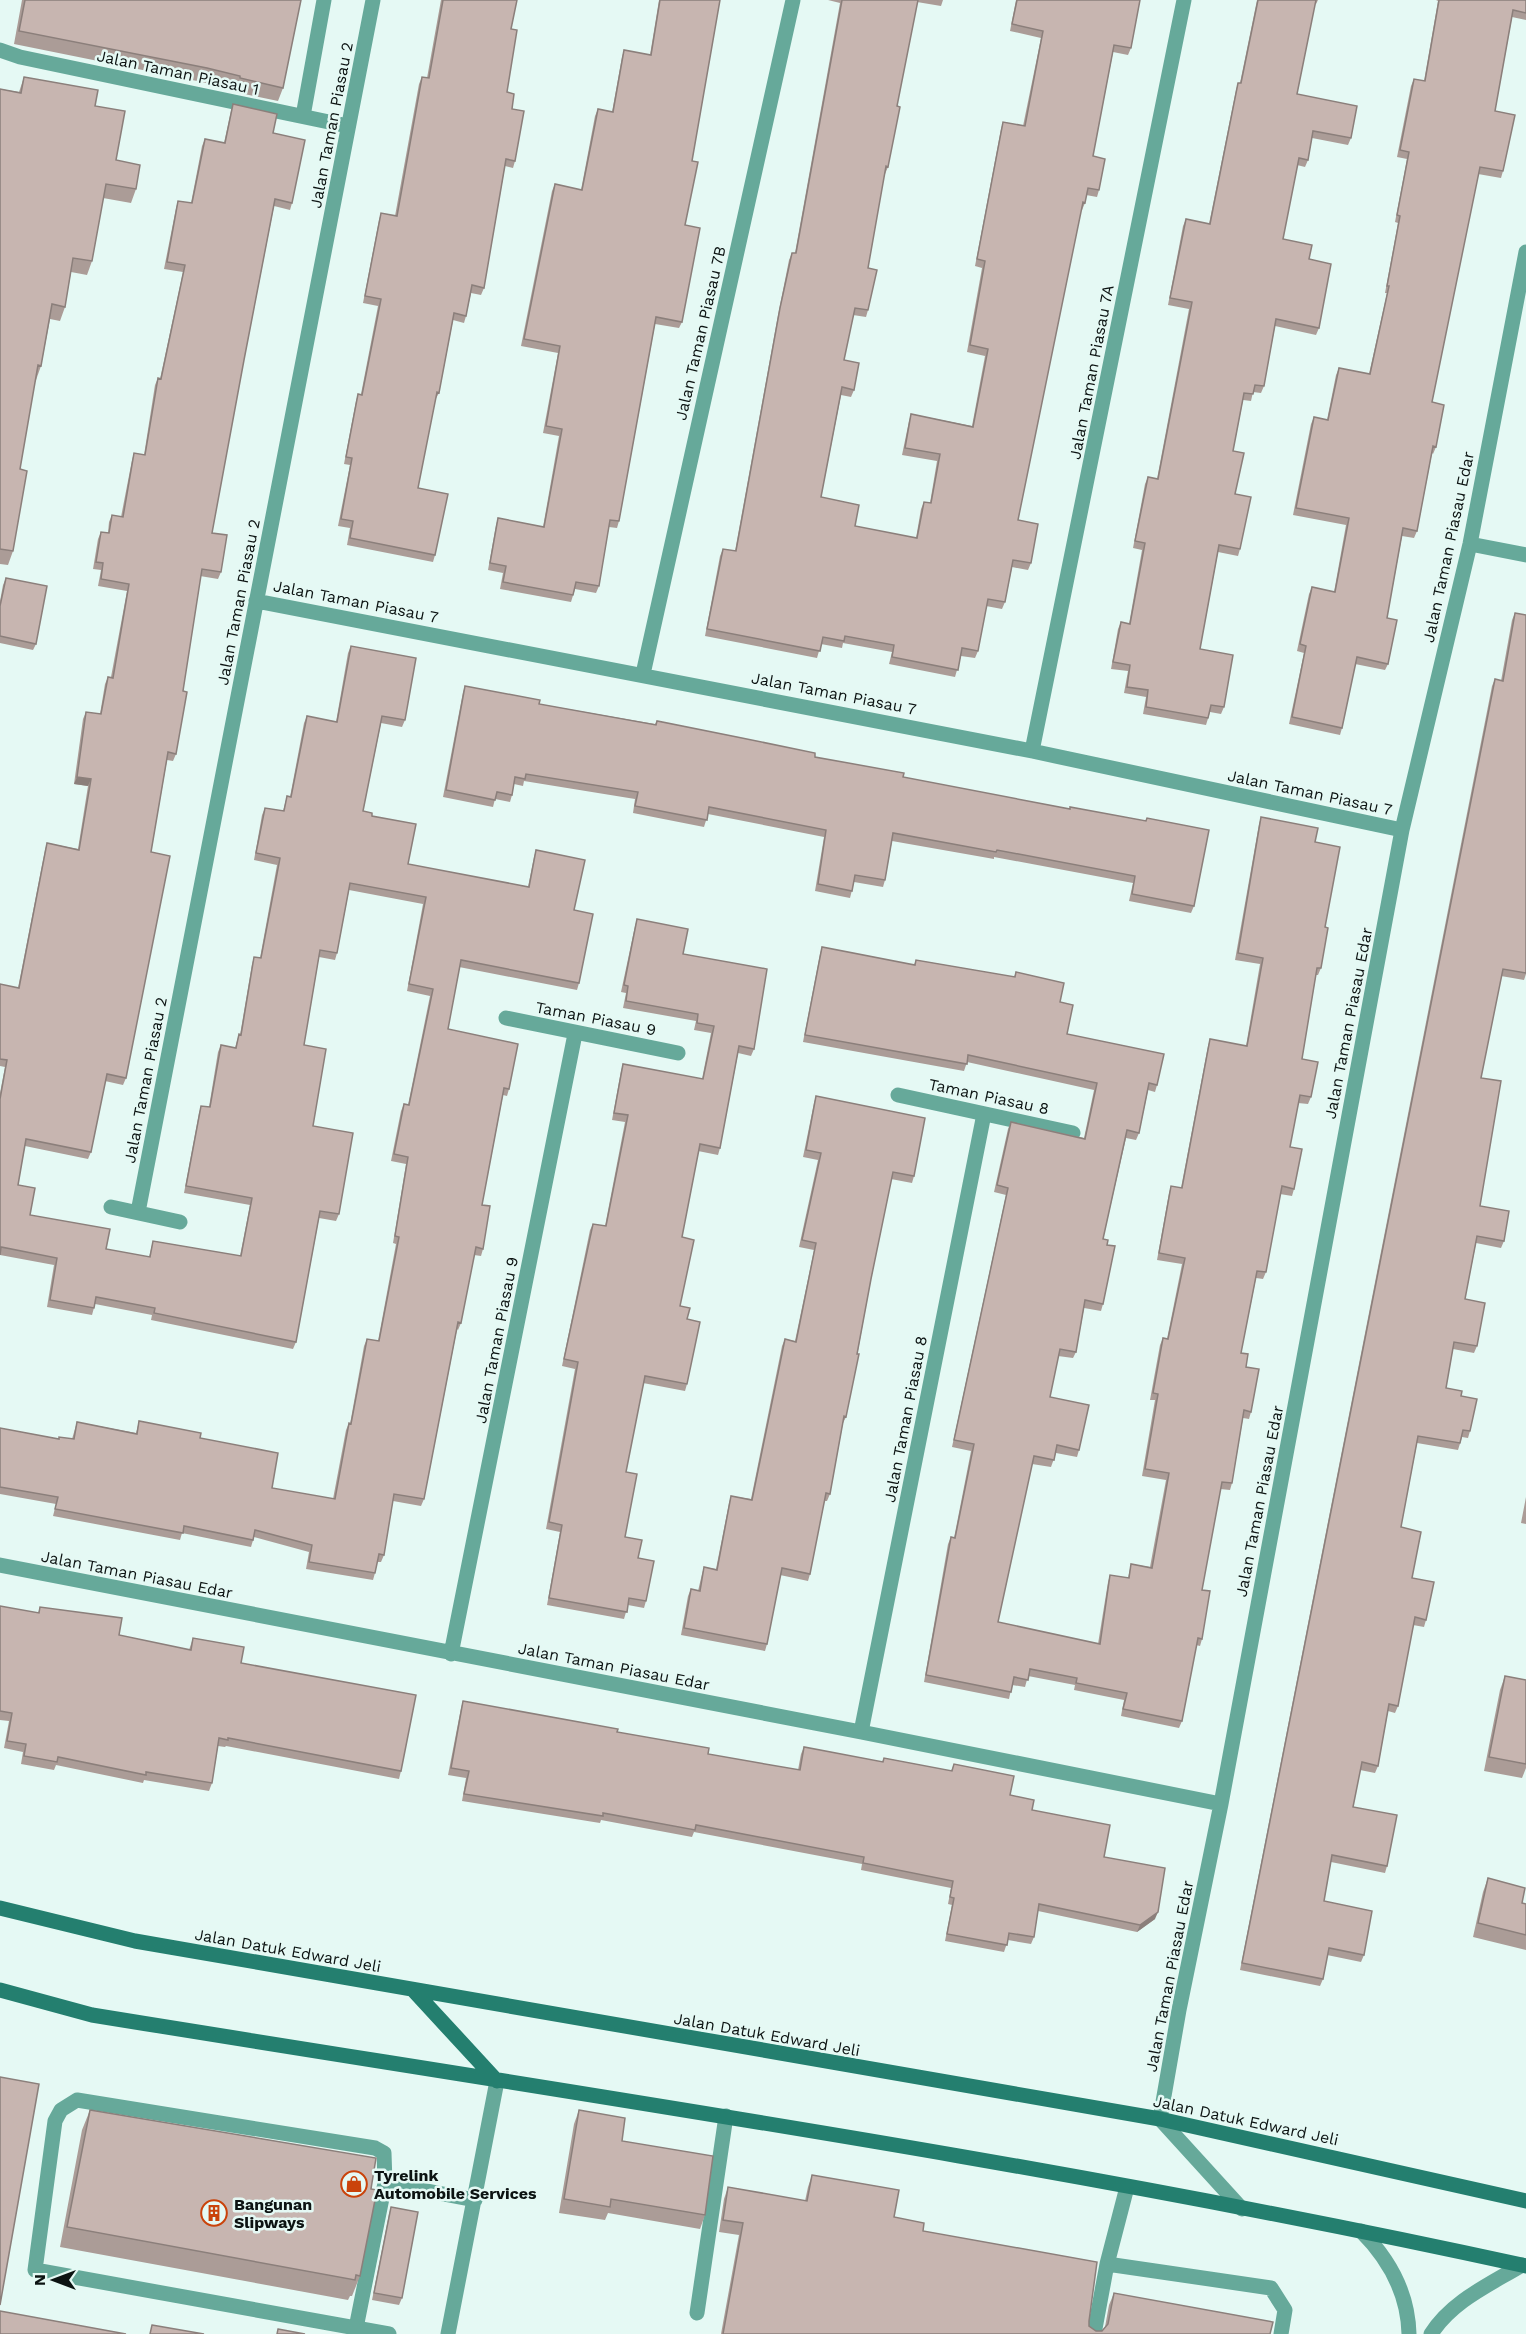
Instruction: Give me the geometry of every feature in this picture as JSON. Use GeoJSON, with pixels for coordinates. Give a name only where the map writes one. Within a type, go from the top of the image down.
{"type":"FeatureCollection","features":[{"type":"Feature","properties":{"kind":"street"},"geometry":{"type":"LineString","coordinates":[[303,116],[324,0]]}},
{"type":"Feature","properties":{"kind":"street","name":"Jalan Taman Piasau 2"},"geometry":{"type":"LineString","coordinates":[[138,1212],[373,0]]}},
{"type":"Feature","properties":{"kind":"street","name":"Jalan Taman Piasau 7B"},"geometry":{"type":"LineString","coordinates":[[643,674],[793,0]]}},
{"type":"Feature","properties":{"kind":"street","name":"Jalan Taman Piasau 7A"},"geometry":{"type":"LineString","coordinates":[[1032,751],[1184,0]]}},
{"type":"Feature","properties":{"kind":"street","name":"Jalan Taman Piasau 1"},"geometry":{"type":"LineString","coordinates":[[0,50],[20,57],[348,126]]}},
{"type":"Feature","properties":{"kind":"street","name":"Jalan Taman Piasau Edar"},"geometry":{"type":"LineString","coordinates":[[1160,2119],[1179,2010],[1221,1804],[1402,830],[1470,544],[1526,252]]}},
{"type":"Feature","properties":{"kind":"street"},"geometry":{"type":"LineString","coordinates":[[1470,544],[1526,555]]}},
{"type":"Feature","properties":{"kind":"street","name":"Jalan Taman Piasau 7"},"geometry":{"type":"LineString","coordinates":[[256,601],[1032,751],[1402,830]]}},
{"type":"Feature","properties":{"kind":"street","name":"Taman Piasau 9"},"geometry":{"type":"LineString","coordinates":[[506,1018],[575,1034],[678,1053]]}},
{"type":"Feature","properties":{"kind":"street","name":"Jalan Taman Piasau 9"},"geometry":{"type":"LineString","coordinates":[[451,1654],[575,1034]]}},
{"type":"Feature","properties":{"kind":"street","name":"Taman Piasau 8"},"geometry":{"type":"LineString","coordinates":[[898,1095],[1073,1133]]}},
{"type":"Feature","properties":{"kind":"street","name":"Jalan Taman Piasau 8"},"geometry":{"type":"LineString","coordinates":[[861,1732],[984,1114]]}},
{"type":"Feature","properties":{"kind":"street"},"geometry":{"type":"LineString","coordinates":[[111,1207],[180,1222]]}},
{"type":"Feature","properties":{"kind":"street","name":"Jalan Taman Piasau Edar"},"geometry":{"type":"LineString","coordinates":[[0,1565],[1221,1804]]}},
{"type":"Feature","properties":{"kind":"street","name":"Jalan Datuk Edward Jeli"},"geometry":{"type":"LineString","coordinates":[[0,1908],[135,1941],[1160,2119],[1526,2201]]}},
{"type":"Feature","properties":{"kind":"street"},"geometry":{"type":"LineString","coordinates":[[0,1990],[92,2015],[726,2116],[1127,2187],[1361,2231],[1524,2266]]}},
{"type":"Feature","properties":{"kind":"street"},"geometry":{"type":"LineString","coordinates":[[414,1991],[497,2081]]}},
{"type":"Feature","properties":{"kind":"street"},"geometry":{"type":"LineString","coordinates":[[448,2334],[497,2081]]}},
{"type":"Feature","properties":{"kind":"street"},"geometry":{"type":"LineString","coordinates":[[356,2328],[385,2183],[384,2152],[375,2148],[77,2100],[61,2110],[55,2121],[35,2270],[389,2334]]}},
{"type":"Feature","properties":{"kind":"street"},"geometry":{"type":"LineString","coordinates":[[697,2313],[726,2116]]}},
{"type":"Feature","properties":{"kind":"street"},"geometry":{"type":"LineString","coordinates":[[1160,2119],[1242,2209]]}},
{"type":"Feature","properties":{"kind":"street"},"geometry":{"type":"LineString","coordinates":[[385,2183],[475,2200]]}},
{"type":"Feature","properties":{"kind":"street"},"geometry":{"type":"LineString","coordinates":[[1094,2334],[1107,2264],[1127,2187]]}},
{"type":"Feature","properties":{"kind":"street"},"geometry":{"type":"LineString","coordinates":[[1361,2231],[1385,2260],[1404,2294],[1409,2334]]}},
{"type":"Feature","properties":{"kind":"street"},"geometry":{"type":"LineString","coordinates":[[1107,2264],[1272,2288],[1285,2310],[1281,2334]]}},
{"type":"Feature","properties":{"kind":"street"},"geometry":{"type":"LineString","coordinates":[[1431,2334],[1437,2324],[1463,2300],[1524,2266]]}},
{"type":"Feature","properties":{"kind":"building"},"geometry":{"type":"Polygon","coordinates":[[[25,0],[301,0],[283,88],[207,68],[19,31],[25,0]]]}},
{"type":"Feature","properties":{"kind":"building"},"geometry":{"type":"Polygon","coordinates":[[[443,0],[517,0],[511,29],[517,30],[507,92],[514,94],[512,109],[524,111],[515,161],[506,159],[484,288],[472,285],[466,316],[454,313],[439,393],[437,392],[418,488],[448,494],[435,555],[350,538],[353,521],[341,519],[352,458],[346,457],[358,394],[362,395],[381,299],[365,296],[381,213],[397,216],[422,77],[429,78],[443,0]]]}},
{"type":"Feature","properties":{"kind":"building"},"geometry":{"type":"Polygon","coordinates":[[[660,0],[720,0],[692,161],[698,162],[685,225],[700,228],[682,322],[656,317],[619,521],[610,520],[599,586],[576,582],[573,595],[503,582],[506,566],[490,563],[498,518],[544,527],[562,429],[546,426],[560,346],[524,339],[555,184],[582,190],[598,109],[613,112],[624,50],[651,55],[660,0]]]}},
{"type":"Feature","properties":{"kind":"building"},"geometry":{"type":"Polygon","coordinates":[[[842,0],[918,0],[897,106],[900,107],[888,167],[886,166],[868,268],[877,270],[868,310],[855,308],[844,360],[859,363],[854,390],[842,387],[821,497],[859,505],[855,526],[917,538],[924,502],[931,503],[940,454],[905,448],[911,414],[973,427],[988,349],[970,345],[985,261],[977,259],[1003,122],[1025,126],[1043,31],[1012,24],[1017,0],[1140,0],[1131,48],[1114,45],[1093,156],[1105,159],[1099,190],[1088,188],[1085,203],[1083,202],[1018,520],[1038,524],[1031,563],[1013,560],[1005,602],[988,599],[978,651],[962,648],[958,670],[892,657],[894,645],[845,636],[844,641],[823,637],[820,651],[707,629],[723,549],[736,551],[780,308],[792,253],[796,253],[842,0]]]}},
{"type":"Feature","properties":{"kind":"building"},"geometry":{"type":"Polygon","coordinates":[[[1258,0],[1316,0],[1297,94],[1357,106],[1351,138],[1313,131],[1308,160],[1299,158],[1283,239],[1312,245],[1309,259],[1331,264],[1319,328],[1276,319],[1264,386],[1255,385],[1253,394],[1244,393],[1233,451],[1244,453],[1235,494],[1251,497],[1240,549],[1219,545],[1200,649],[1233,655],[1224,707],[1211,705],[1208,718],[1146,707],[1148,690],[1127,687],[1130,665],[1113,662],[1121,622],[1130,624],[1145,543],[1135,541],[1148,477],[1158,479],[1192,302],[1170,298],[1186,219],[1210,224],[1238,83],[1241,83],[1258,0]]]}},
{"type":"Feature","properties":{"kind":"building"},"geometry":{"type":"Polygon","coordinates":[[[1439,0],[1526,0],[1526,13],[1513,10],[1495,111],[1515,115],[1503,171],[1480,167],[1432,402],[1444,405],[1436,447],[1433,446],[1417,531],[1403,528],[1387,618],[1397,620],[1388,664],[1357,657],[1342,728],[1292,717],[1306,646],[1300,644],[1312,587],[1335,592],[1349,518],[1296,508],[1314,417],[1328,420],[1339,368],[1370,374],[1389,286],[1387,286],[1400,216],[1397,215],[1409,152],[1400,150],[1414,79],[1425,81],[1439,0]]]}},
{"type":"Feature","properties":{"kind":"building"},"geometry":{"type":"Polygon","coordinates":[[[24,77],[98,90],[95,106],[125,111],[116,160],[140,165],[136,189],[106,184],[92,261],[73,258],[65,307],[52,304],[41,366],[38,365],[20,469],[27,471],[13,551],[0,549],[0,89],[21,93],[24,77]]]}},
{"type":"Feature","properties":{"kind":"building"},"geometry":{"type":"Polygon","coordinates":[[[233,104],[277,114],[273,133],[305,140],[292,203],[275,199],[212,533],[227,535],[221,572],[202,569],[183,691],[187,692],[176,754],[168,752],[151,852],[170,856],[126,1078],[107,1074],[91,1152],[26,1139],[18,1185],[35,1188],[30,1215],[110,1229],[106,1249],[150,1257],[153,1241],[241,1256],[252,1198],[186,1186],[201,1106],[210,1107],[221,1045],[236,1048],[239,1034],[241,1035],[254,957],[261,958],[280,858],[256,853],[265,808],[284,811],[287,796],[291,797],[307,716],[337,722],[351,646],[416,658],[405,720],[382,716],[363,811],[372,813],[372,816],[416,824],[408,864],[529,887],[536,850],[585,860],[574,910],[593,914],[579,983],[461,960],[448,1029],[518,1044],[509,1089],[504,1088],[482,1205],[490,1206],[483,1249],[476,1247],[461,1323],[458,1322],[424,1499],[394,1494],[384,1555],[379,1554],[375,1573],[309,1562],[312,1545],[255,1530],[253,1540],[184,1526],[183,1533],[55,1509],[58,1497],[0,1487],[0,1428],[59,1439],[59,1437],[74,1439],[77,1422],[137,1434],[139,1421],[201,1433],[200,1438],[278,1453],[272,1488],[335,1499],[367,1339],[379,1341],[399,1237],[395,1236],[408,1157],[394,1154],[404,1104],[409,1105],[433,989],[409,984],[426,897],[350,883],[337,953],[320,950],[304,1045],[326,1049],[313,1126],[353,1133],[339,1214],[320,1211],[296,1342],[154,1313],[155,1308],[96,1297],[94,1308],[50,1300],[57,1258],[1,1247],[0,1255],[0,1099],[7,1060],[0,1059],[0,984],[19,988],[47,843],[79,850],[91,779],[77,777],[86,712],[101,714],[108,677],[113,678],[129,584],[101,579],[103,563],[96,562],[101,532],[109,533],[112,515],[123,517],[134,453],[145,455],[158,378],[161,379],[185,265],[167,262],[178,201],[192,203],[205,139],[225,143],[233,104]]]}},
{"type":"Feature","properties":{"kind":"building"},"geometry":{"type":"Polygon","coordinates":[[[6,578],[47,586],[36,644],[0,636],[0,606],[6,578]]]}},
{"type":"Feature","properties":{"kind":"building"},"geometry":{"type":"Polygon","coordinates":[[[1515,613],[1526,615],[1526,973],[1503,969],[1481,1078],[1501,1081],[1480,1206],[1509,1211],[1504,1241],[1477,1236],[1465,1299],[1485,1303],[1477,1346],[1454,1342],[1446,1388],[1462,1391],[1461,1396],[1477,1399],[1470,1431],[1463,1430],[1460,1443],[1418,1436],[1401,1527],[1421,1532],[1412,1578],[1434,1582],[1426,1620],[1415,1617],[1398,1706],[1389,1704],[1378,1766],[1362,1762],[1353,1807],[1397,1815],[1387,1866],[1332,1855],[1324,1901],[1372,1911],[1364,1955],[1329,1948],[1323,1979],[1242,1963],[1495,679],[1503,681],[1515,613]]]}},
{"type":"Feature","properties":{"kind":"building"},"geometry":{"type":"Polygon","coordinates":[[[465,686],[540,700],[539,704],[656,725],[657,721],[815,753],[815,757],[904,773],[903,777],[1070,809],[1070,807],[1146,821],[1147,818],[1209,830],[1194,906],[1132,894],[1135,876],[893,833],[885,880],[855,875],[852,891],[818,884],[826,830],[709,807],[707,820],[635,806],[638,792],[526,774],[525,779],[515,777],[512,795],[497,792],[495,800],[446,790],[465,686]]]}},
{"type":"Feature","properties":{"kind":"building"},"geometry":{"type":"Polygon","coordinates":[[[1261,817],[1318,828],[1315,842],[1340,847],[1325,927],[1328,928],[1321,968],[1317,968],[1302,1059],[1318,1062],[1311,1097],[1300,1095],[1290,1147],[1302,1149],[1294,1189],[1282,1186],[1266,1272],[1257,1271],[1241,1353],[1248,1354],[1246,1367],[1259,1369],[1251,1412],[1244,1410],[1232,1483],[1222,1482],[1202,1590],[1210,1591],[1202,1639],[1198,1638],[1182,1721],[1123,1709],[1127,1693],[1076,1683],[1077,1678],[1030,1669],[1028,1680],[1014,1677],[1011,1692],[926,1675],[951,1537],[955,1538],[974,1444],[954,1440],[1008,1188],[997,1185],[1011,1122],[1085,1139],[1097,1083],[968,1055],[967,1064],[805,1035],[822,947],[915,965],[916,960],[1015,977],[1016,972],[1064,983],[1060,1002],[1073,1005],[1067,1034],[1164,1054],[1157,1085],[1149,1083],[1139,1133],[1127,1130],[1103,1239],[1108,1240],[1107,1245],[1115,1246],[1103,1304],[1085,1300],[1076,1352],[1060,1349],[1050,1397],[1089,1405],[1079,1450],[1057,1445],[1054,1460],[1034,1456],[998,1622],[1100,1644],[1110,1575],[1129,1578],[1131,1564],[1152,1568],[1169,1473],[1145,1469],[1158,1394],[1153,1393],[1163,1338],[1168,1339],[1185,1258],[1159,1253],[1171,1186],[1182,1188],[1210,1039],[1247,1046],[1263,958],[1238,953],[1261,817]]]}},
{"type":"Feature","properties":{"kind":"building"},"geometry":{"type":"Polygon","coordinates":[[[637,919],[688,929],[683,954],[767,969],[754,1049],[739,1046],[720,1148],[700,1144],[682,1237],[694,1240],[680,1306],[690,1308],[687,1319],[700,1322],[687,1384],[645,1376],[626,1472],[637,1474],[625,1537],[642,1540],[638,1558],[654,1561],[646,1601],[629,1598],[627,1612],[549,1598],[562,1525],[549,1522],[578,1362],[564,1359],[593,1224],[606,1226],[628,1115],[614,1113],[623,1064],[703,1079],[714,1026],[697,1023],[698,1014],[626,1001],[628,986],[624,985],[637,919]]]}},
{"type":"Feature","properties":{"kind":"building"},"geometry":{"type":"Polygon","coordinates":[[[816,1096],[925,1118],[914,1176],[893,1172],[846,1417],[844,1416],[830,1494],[826,1493],[810,1574],[782,1568],[767,1644],[684,1628],[691,1589],[700,1591],[704,1567],[717,1570],[731,1496],[752,1500],[785,1339],[796,1342],[816,1243],[802,1240],[821,1153],[806,1150],[816,1096]]]}},
{"type":"Feature","properties":{"kind":"building"},"geometry":{"type":"Polygon","coordinates":[[[0,1606],[39,1613],[40,1607],[122,1618],[119,1635],[191,1650],[193,1638],[244,1647],[241,1663],[416,1695],[401,1771],[228,1738],[228,1740],[219,1738],[212,1783],[146,1772],[146,1775],[58,1757],[57,1762],[24,1756],[26,1744],[7,1741],[12,1713],[0,1711],[0,1606]]]}},
{"type":"Feature","properties":{"kind":"building"},"geometry":{"type":"Polygon","coordinates":[[[1505,1676],[1526,1680],[1526,1764],[1489,1757],[1505,1676]]]}},
{"type":"Feature","properties":{"kind":"building"},"geometry":{"type":"Polygon","coordinates":[[[463,1701],[618,1729],[617,1732],[709,1748],[708,1754],[800,1770],[804,1747],[883,1762],[884,1758],[952,1771],[954,1764],[1014,1776],[1010,1795],[1034,1800],[1032,1810],[1110,1825],[1104,1857],[1165,1868],[1158,1912],[1140,1925],[1039,1904],[1034,1937],[1009,1933],[1007,1945],[947,1934],[954,1898],[950,1897],[953,1881],[863,1863],[864,1857],[696,1825],[695,1830],[603,1813],[603,1816],[464,1794],[469,1771],[451,1768],[463,1701]]]}},
{"type":"Feature","properties":{"kind":"building"},"geometry":{"type":"Polygon","coordinates":[[[1488,1878],[1525,1888],[1522,1903],[1526,1904],[1526,1935],[1478,1923],[1488,1878]]]}},
{"type":"Feature","properties":{"kind":"building"},"geometry":{"type":"Polygon","coordinates":[[[0,2077],[39,2084],[0,2305],[0,2077]]]}},
{"type":"Feature","properties":{"kind":"building","name":"Bangunan Slipways"},"geometry":{"type":"Polygon","coordinates":[[[90,2110],[376,2158],[371,2189],[377,2190],[360,2276],[356,2275],[355,2280],[67,2227],[90,2110]]]}},
{"type":"Feature","properties":{"kind":"building"},"geometry":{"type":"Polygon","coordinates":[[[579,2110],[625,2118],[622,2141],[713,2156],[705,2215],[611,2199],[610,2207],[564,2199],[579,2110]]]}},
{"type":"Feature","properties":{"kind":"building"},"geometry":{"type":"Polygon","coordinates":[[[812,2175],[899,2190],[894,2217],[924,2223],[923,2231],[1097,2262],[1089,2321],[1089,2326],[1096,2331],[1102,2331],[1108,2324],[1114,2293],[1273,2322],[1270,2334],[723,2334],[743,2223],[723,2220],[728,2187],[807,2201],[812,2175]]]}},
{"type":"Feature","properties":{"kind":"building"},"geometry":{"type":"Polygon","coordinates":[[[391,2207],[418,2212],[402,2298],[374,2293],[391,2207]]]}},
{"type":"Feature","properties":{"kind":"building"},"geometry":{"type":"Polygon","coordinates":[[[0,2311],[126,2334],[0,2334],[0,2311]]]}},
{"type":"Feature","properties":{"kind":"building"},"geometry":{"type":"Polygon","coordinates":[[[152,2325],[204,2334],[150,2334],[152,2325]]]}},
{"type":"Feature","properties":{"kind":"building"},"geometry":{"type":"Polygon","coordinates":[[[278,2329],[305,2334],[277,2334],[278,2329]]]}},
{"type":"Feature","properties":{"kind":"place","name":"Tyrelink Automobile Services"},"geometry":{"type":"Point","coordinates":[354,2184]}},
{"type":"Feature","properties":{"kind":"place","name":"Bangunan Slipways"},"geometry":{"type":"Point","coordinates":[214,2213]}}]}
